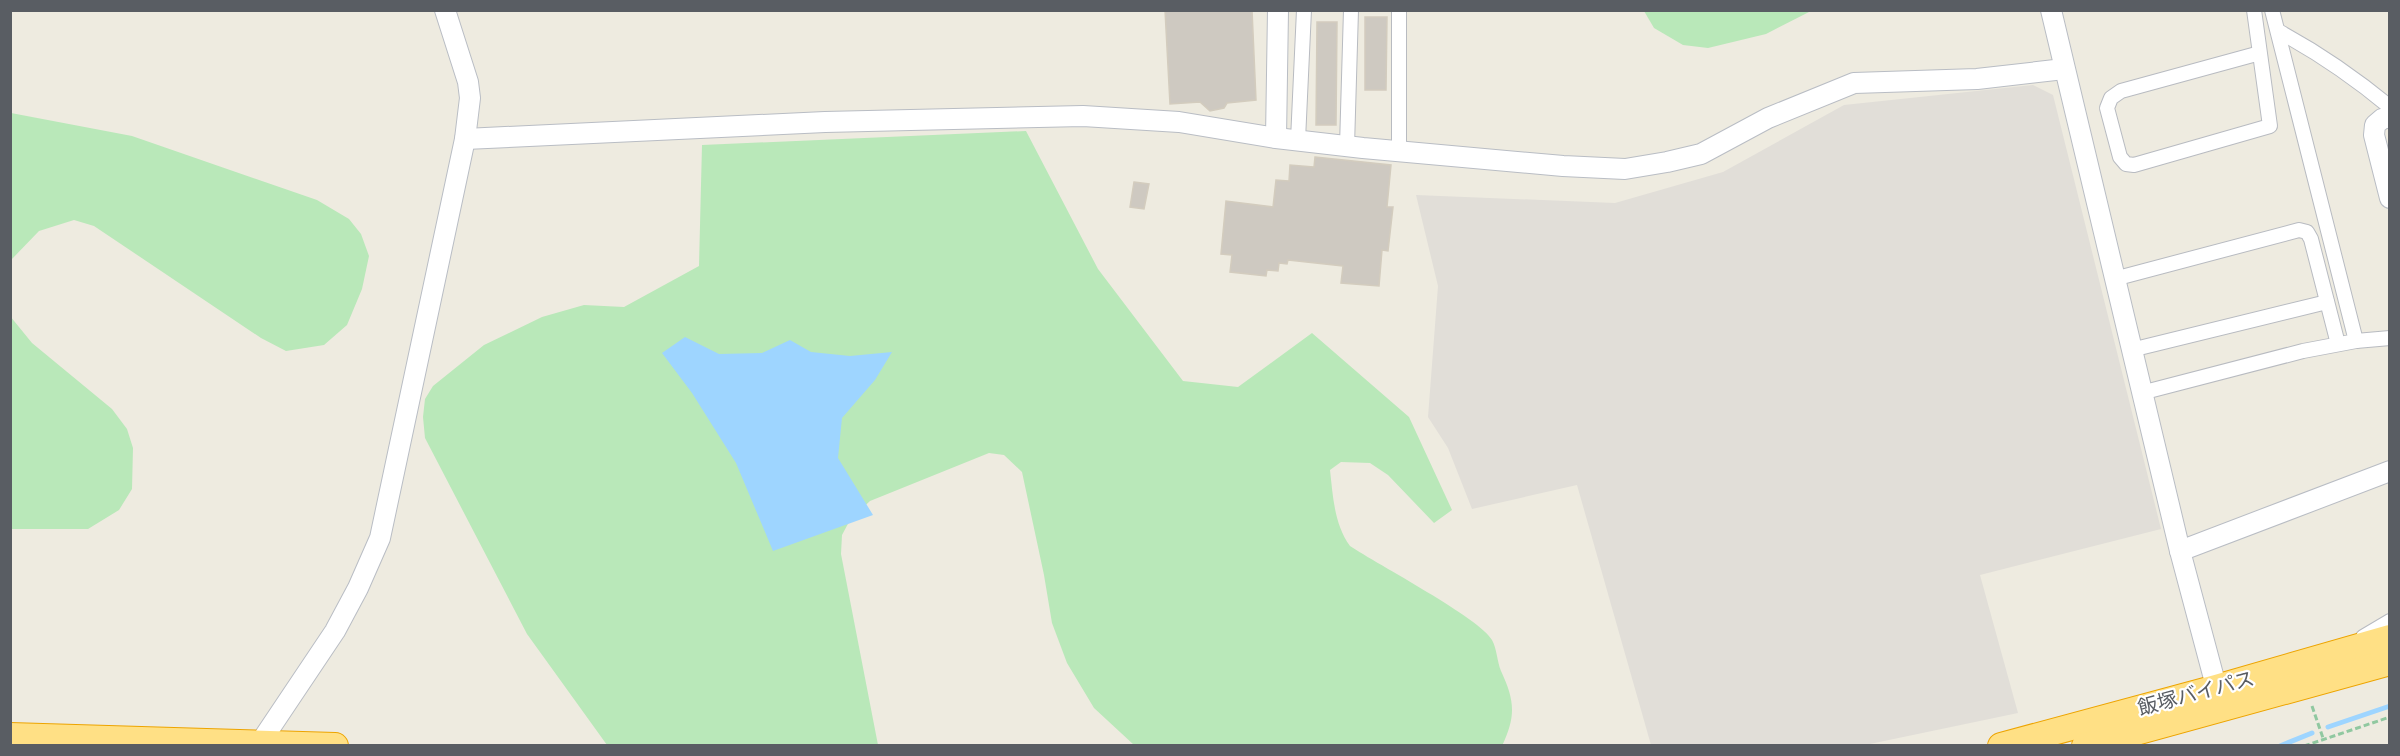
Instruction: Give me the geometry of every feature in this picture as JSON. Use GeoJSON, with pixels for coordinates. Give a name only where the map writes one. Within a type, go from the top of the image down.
{"type":"FeatureCollection","features":[{"type":"Feature","properties":{"kind":"highway","name":"飯塚バイパス"},"geometry":{"type":"LineString","coordinates":[[2001,746],[2219,698],[2336,653],[2390,638]]}},
{"type":"Feature","properties":{"kind":"highway"},"geometry":{"type":"LineString","coordinates":[[2085,746],[2219,698],[2390,662]]}},
{"type":"Feature","properties":{"kind":"highway"},"geometry":{"type":"LineString","coordinates":[[10,736],[335,746]]}},
{"type":"Feature","properties":{"kind":"street"},"geometry":{"type":"LineString","coordinates":[[259,744],[335,631],[358,588],[380,538],[465,139],[470,98],[468,82],[445,10]]}},
{"type":"Feature","properties":{"kind":"street"},"geometry":{"type":"LineString","coordinates":[[1276,138],[1278,10]]}},
{"type":"Feature","properties":{"kind":"street"},"geometry":{"type":"LineString","coordinates":[[1298,140],[1304,10]]}},
{"type":"Feature","properties":{"kind":"street"},"geometry":{"type":"LineString","coordinates":[[1347,146],[1351,10]]}},
{"type":"Feature","properties":{"kind":"street"},"geometry":{"type":"LineString","coordinates":[[1399,10],[1399,151]]}},
{"type":"Feature","properties":{"kind":"street"},"geometry":{"type":"LineString","coordinates":[[2051,10],[2141,393],[2219,698]]}},
{"type":"Feature","properties":{"kind":"street"},"geometry":{"type":"LineString","coordinates":[[2254,10],[2260,53],[2270,126],[2134,165],[2126,164],[2120,157],[2107,108],[2110,98],[2121,91],[2260,53]]}},
{"type":"Feature","properties":{"kind":"street"},"geometry":{"type":"LineString","coordinates":[[2272,10],[2356,341]]}},
{"type":"Feature","properties":{"kind":"street"},"geometry":{"type":"LineString","coordinates":[[2278,31],[2358,82],[2390,107]]}},
{"type":"Feature","properties":{"kind":"street"},"geometry":{"type":"LineString","coordinates":[[465,139],[825,122],[1083,116],[1179,122],[1276,138],[1347,146],[1563,166],[1625,169],[1701,154],[1768,118],[1854,83],[1977,79],[2064,69]]}},
{"type":"Feature","properties":{"kind":"street"},"geometry":{"type":"LineString","coordinates":[[2390,117],[2375,125],[2374,135],[2390,198]]}},
{"type":"Feature","properties":{"kind":"street"},"geometry":{"type":"LineString","coordinates":[[2114,279],[2299,230],[2307,232],[2311,239],[2338,344]]}},
{"type":"Feature","properties":{"kind":"street"},"geometry":{"type":"LineString","coordinates":[[2131,350],[2327,302]]}},
{"type":"Feature","properties":{"kind":"street"},"geometry":{"type":"LineString","coordinates":[[2141,393],[2303,351],[2356,341],[2390,338]]}},
{"type":"Feature","properties":{"kind":"street"},"geometry":{"type":"LineString","coordinates":[[2180,551],[2390,471]]}},
{"type":"Feature","properties":{"kind":"street"},"geometry":{"type":"LineString","coordinates":[[2336,653],[2390,621]]}},
{"type":"Feature","properties":{"kind":"path"},"geometry":{"type":"LineString","coordinates":[[2311,704],[2323,738]]}},
{"type":"Feature","properties":{"kind":"path"},"geometry":{"type":"LineString","coordinates":[[2304,746],[2390,717]]}},
{"type":"Feature","properties":{"kind":"shaded area"},"geometry":{"type":"Polygon","coordinates":[[[2033,85],[2053,95],[2161,529],[1980,575],[2018,713],[1865,745],[1651,745],[1577,485],[1472,509],[1448,448],[1428,417],[1438,286],[1416,195],[1615,203],[1723,172],[1844,105],[2033,85]]]}},
{"type":"Feature","properties":{"kind":"green space"},"geometry":{"type":"Polygon","coordinates":[[[1644,11],[1811,11],[1766,34],[1708,48],[1683,45],[1654,28],[1644,11]]]}},
{"type":"Feature","properties":{"kind":"green space"},"geometry":{"type":"Polygon","coordinates":[[[11,113],[132,136],[317,200],[349,219],[361,234],[369,256],[362,289],[347,325],[324,345],[286,351],[261,338],[94,226],[74,220],[39,231],[12,259],[11,265],[11,113]]]}},
{"type":"Feature","properties":{"kind":"green space"},"geometry":{"type":"Polygon","coordinates":[[[1026,131],[1098,269],[1183,381],[1238,387],[1312,333],[1409,417],[1452,510],[1434,523],[1388,475],[1370,463],[1341,462],[1330,470],[1337,519],[1350,546],[1469,619],[1492,640],[1509,691],[1512,708],[1510,726],[1502,746],[1134,745],[1094,708],[1067,663],[1052,623],[1022,472],[1004,455],[989,453],[870,501],[850,520],[842,535],[841,554],[878,745],[607,745],[527,634],[425,438],[423,417],[425,399],[433,386],[484,345],[542,317],[584,305],[624,307],[699,266],[702,145],[1026,131]]]}},
{"type":"Feature","properties":{"kind":"green space"},"geometry":{"type":"Polygon","coordinates":[[[10,316],[32,343],[112,409],[127,429],[133,448],[132,489],[119,510],[88,529],[11,529],[10,316]]]}},
{"type":"Feature","properties":{"kind":"water"},"geometry":{"type":"Polygon","coordinates":[[[685,337],[719,354],[762,353],[790,340],[811,352],[850,356],[892,352],[875,380],[842,418],[838,458],[873,515],[773,551],[736,463],[692,393],[662,353],[685,337]]]}},
{"type":"Feature","properties":{"kind":"building"},"geometry":{"type":"Polygon","coordinates":[[[1165,10],[1252,10],[1256,100],[1227,103],[1224,108],[1210,111],[1200,102],[1170,104],[1165,10]]]}},
{"type":"Feature","properties":{"kind":"building"},"geometry":{"type":"Polygon","coordinates":[[[1365,17],[1387,17],[1386,90],[1365,90],[1365,17]]]}},
{"type":"Feature","properties":{"kind":"building"},"geometry":{"type":"Polygon","coordinates":[[[1317,22],[1337,22],[1336,125],[1316,125],[1317,22]]]}},
{"type":"Feature","properties":{"kind":"building"},"geometry":{"type":"Polygon","coordinates":[[[1315,157],[1391,165],[1387,207],[1393,207],[1388,251],[1382,250],[1379,286],[1341,283],[1343,266],[1288,260],[1287,264],[1279,263],[1278,271],[1267,270],[1266,276],[1230,272],[1232,255],[1221,254],[1226,201],[1273,207],[1276,180],[1289,181],[1290,165],[1314,167],[1315,157]]]}},
{"type":"Feature","properties":{"kind":"building"},"geometry":{"type":"Polygon","coordinates":[[[1134,182],[1149,184],[1144,209],[1130,207],[1134,182]]]}},
{"type":"Feature","properties":{"kind":"waterway"},"geometry":{"type":"LineString","coordinates":[[2328,727],[2390,706]]}},
{"type":"Feature","properties":{"kind":"waterway"},"geometry":{"type":"LineString","coordinates":[[2280,746],[2312,733]]}}]}
